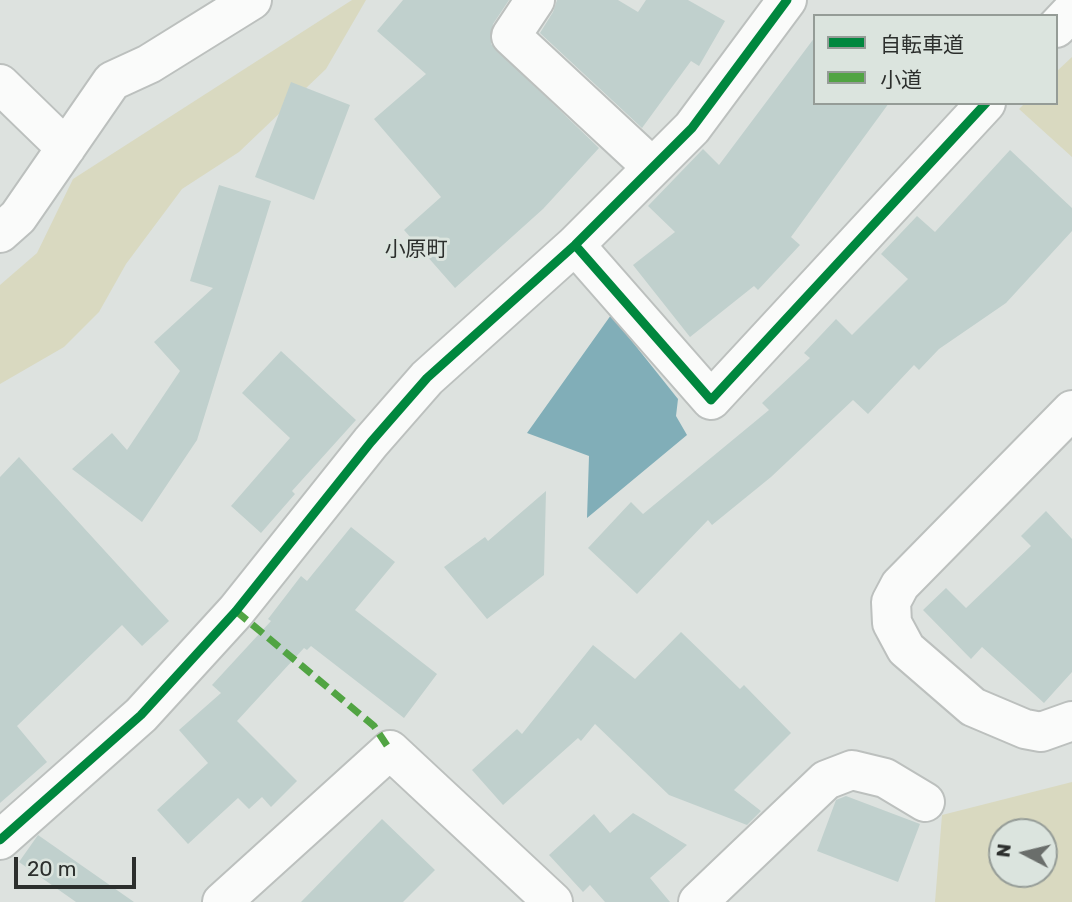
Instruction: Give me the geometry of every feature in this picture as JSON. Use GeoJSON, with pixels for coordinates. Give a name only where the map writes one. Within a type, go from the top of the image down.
{"type":"FeatureCollection","features":[{"type":"Feature","properties":{"kind":"street"},"geometry":{"type":"LineString","coordinates":[[535,0],[512,36],[652,167]]}},
{"type":"Feature","properties":{"kind":"street"},"geometry":{"type":"LineString","coordinates":[[0,840],[141,715],[236,611],[371,442],[428,378],[575,245],[692,128],[788,0]]}},
{"type":"Feature","properties":{"kind":"street"},"geometry":{"type":"LineString","coordinates":[[0,233],[18,217],[111,81],[149,64],[234,4]]}},
{"type":"Feature","properties":{"kind":"street"},"geometry":{"type":"LineString","coordinates":[[1058,26],[1072,11]]}},
{"type":"Feature","properties":{"kind":"street"},"geometry":{"type":"LineString","coordinates":[[0,84],[66,148]]}},
{"type":"Feature","properties":{"kind":"street"},"geometry":{"type":"LineString","coordinates":[[575,245],[710,400],[984,105]]}},
{"type":"Feature","properties":{"kind":"street"},"geometry":{"type":"LineString","coordinates":[[1072,410],[900,585],[891,602],[891,613],[892,623],[906,649],[973,707],[1025,729],[1041,732],[1072,721]]}},
{"type":"Feature","properties":{"kind":"street"},"geometry":{"type":"LineString","coordinates":[[222,902],[390,750],[553,902]]}},
{"type":"Feature","properties":{"kind":"street"},"geometry":{"type":"LineString","coordinates":[[698,902],[826,780],[852,770],[885,778],[925,802]]}},
{"type":"Feature","properties":{"kind":"green space"},"geometry":{"type":"Polygon","coordinates":[[[352,0],[366,0],[326,69],[239,152],[182,189],[126,264],[99,312],[64,347],[0,384],[0,285],[37,253],[73,179],[352,0]]]}},
{"type":"Feature","properties":{"kind":"green space"},"geometry":{"type":"Polygon","coordinates":[[[1072,57],[1072,157],[1019,109],[1023,105],[1058,105],[1058,70],[1072,57]]]}},
{"type":"Feature","properties":{"kind":"green space"},"geometry":{"type":"Polygon","coordinates":[[[1072,782],[1072,902],[935,902],[942,815],[1072,782]]]}},
{"type":"Feature","properties":{"kind":"water"},"geometry":{"type":"Polygon","coordinates":[[[611,315],[678,399],[676,416],[687,435],[587,518],[589,456],[527,433],[611,315]]]}},
{"type":"Feature","properties":{"kind":"building"},"geometry":{"type":"Polygon","coordinates":[[[403,0],[509,0],[493,24],[491,44],[599,148],[543,209],[455,288],[404,230],[441,197],[374,119],[426,74],[377,31],[403,0]]]}},
{"type":"Feature","properties":{"kind":"building"},"geometry":{"type":"Polygon","coordinates":[[[557,0],[618,0],[638,12],[646,0],[688,0],[725,21],[699,66],[691,61],[642,128],[540,33],[557,0]]]}},
{"type":"Feature","properties":{"kind":"building"},"geometry":{"type":"Polygon","coordinates":[[[813,40],[813,105],[888,105],[791,237],[800,245],[758,290],[754,286],[690,337],[633,265],[675,232],[648,206],[703,149],[719,165],[813,40]]]}},
{"type":"Feature","properties":{"kind":"building"},"geometry":{"type":"Polygon","coordinates":[[[291,82],[350,105],[314,200],[255,177],[291,82]]]}},
{"type":"Feature","properties":{"kind":"building"},"geometry":{"type":"Polygon","coordinates":[[[1010,150],[1072,208],[1072,231],[1006,303],[939,349],[919,370],[914,365],[868,414],[853,400],[771,477],[712,525],[708,520],[637,594],[588,548],[631,502],[643,514],[769,410],[762,403],[810,358],[804,353],[836,319],[852,335],[908,279],[881,254],[917,216],[935,232],[1010,150]]]}},
{"type":"Feature","properties":{"kind":"building"},"geometry":{"type":"Polygon","coordinates":[[[219,185],[271,201],[197,440],[142,522],[72,469],[112,433],[127,450],[180,371],[154,342],[213,288],[190,281],[219,185]]]}},
{"type":"Feature","properties":{"kind":"building"},"geometry":{"type":"Polygon","coordinates":[[[281,351],[356,420],[292,491],[295,494],[261,533],[231,506],[290,438],[242,393],[281,351]]]}},
{"type":"Feature","properties":{"kind":"building"},"geometry":{"type":"Polygon","coordinates":[[[19,457],[169,621],[142,646],[122,625],[17,726],[47,762],[0,803],[0,477],[19,457]]]}},
{"type":"Feature","properties":{"kind":"building"},"geometry":{"type":"Polygon","coordinates":[[[546,491],[544,575],[487,619],[444,567],[485,537],[488,541],[546,491]]]}},
{"type":"Feature","properties":{"kind":"building"},"geometry":{"type":"Polygon","coordinates":[[[1046,511],[1072,539],[1072,672],[1044,703],[982,647],[971,659],[923,610],[946,588],[966,608],[1031,546],[1021,536],[1046,511]]]}},
{"type":"Feature","properties":{"kind":"building"},"geometry":{"type":"Polygon","coordinates":[[[351,527],[395,562],[355,610],[437,674],[404,718],[311,646],[307,650],[304,648],[237,721],[297,781],[271,807],[262,797],[249,809],[238,798],[188,844],[157,810],[208,763],[179,730],[221,693],[212,685],[271,621],[268,619],[301,576],[307,581],[351,527]]]}},
{"type":"Feature","properties":{"kind":"building"},"geometry":{"type":"Polygon","coordinates":[[[681,632],[740,689],[744,685],[791,733],[734,790],[761,811],[747,825],[669,795],[595,724],[581,741],[578,738],[503,805],[472,770],[517,729],[522,734],[593,645],[635,679],[681,632]]]}},
{"type":"Feature","properties":{"kind":"building"},"geometry":{"type":"Polygon","coordinates":[[[846,796],[920,824],[898,882],[817,851],[836,800],[846,796]]]}},
{"type":"Feature","properties":{"kind":"building"},"geometry":{"type":"Polygon","coordinates":[[[633,813],[687,845],[650,878],[670,902],[605,902],[590,885],[583,892],[549,855],[594,814],[610,833],[633,813]]]}},
{"type":"Feature","properties":{"kind":"building"},"geometry":{"type":"Polygon","coordinates":[[[382,819],[435,870],[403,902],[301,902],[382,819]]]}},
{"type":"Feature","properties":{"kind":"building"},"geometry":{"type":"Polygon","coordinates":[[[38,835],[134,902],[76,902],[19,862],[38,835]]]}},
{"type":"Feature","properties":{"kind":"marked path"},"geometry":{"type":"LineString","coordinates":[[236,611],[374,726],[390,750]]}},
{"type":"Feature","properties":{"kind":"cycle path"},"geometry":{"type":"LineString","coordinates":[[0,840],[141,715],[236,611],[371,442],[427,378],[575,245],[692,128],[787,0]]}},
{"type":"Feature","properties":{"kind":"cycle path"},"geometry":{"type":"LineString","coordinates":[[575,245],[711,400],[984,105]]}},
{"type":"Feature","properties":{"kind":"district","name":"小原町"},"geometry":{"type":"Point","coordinates":[416,250]}}]}
